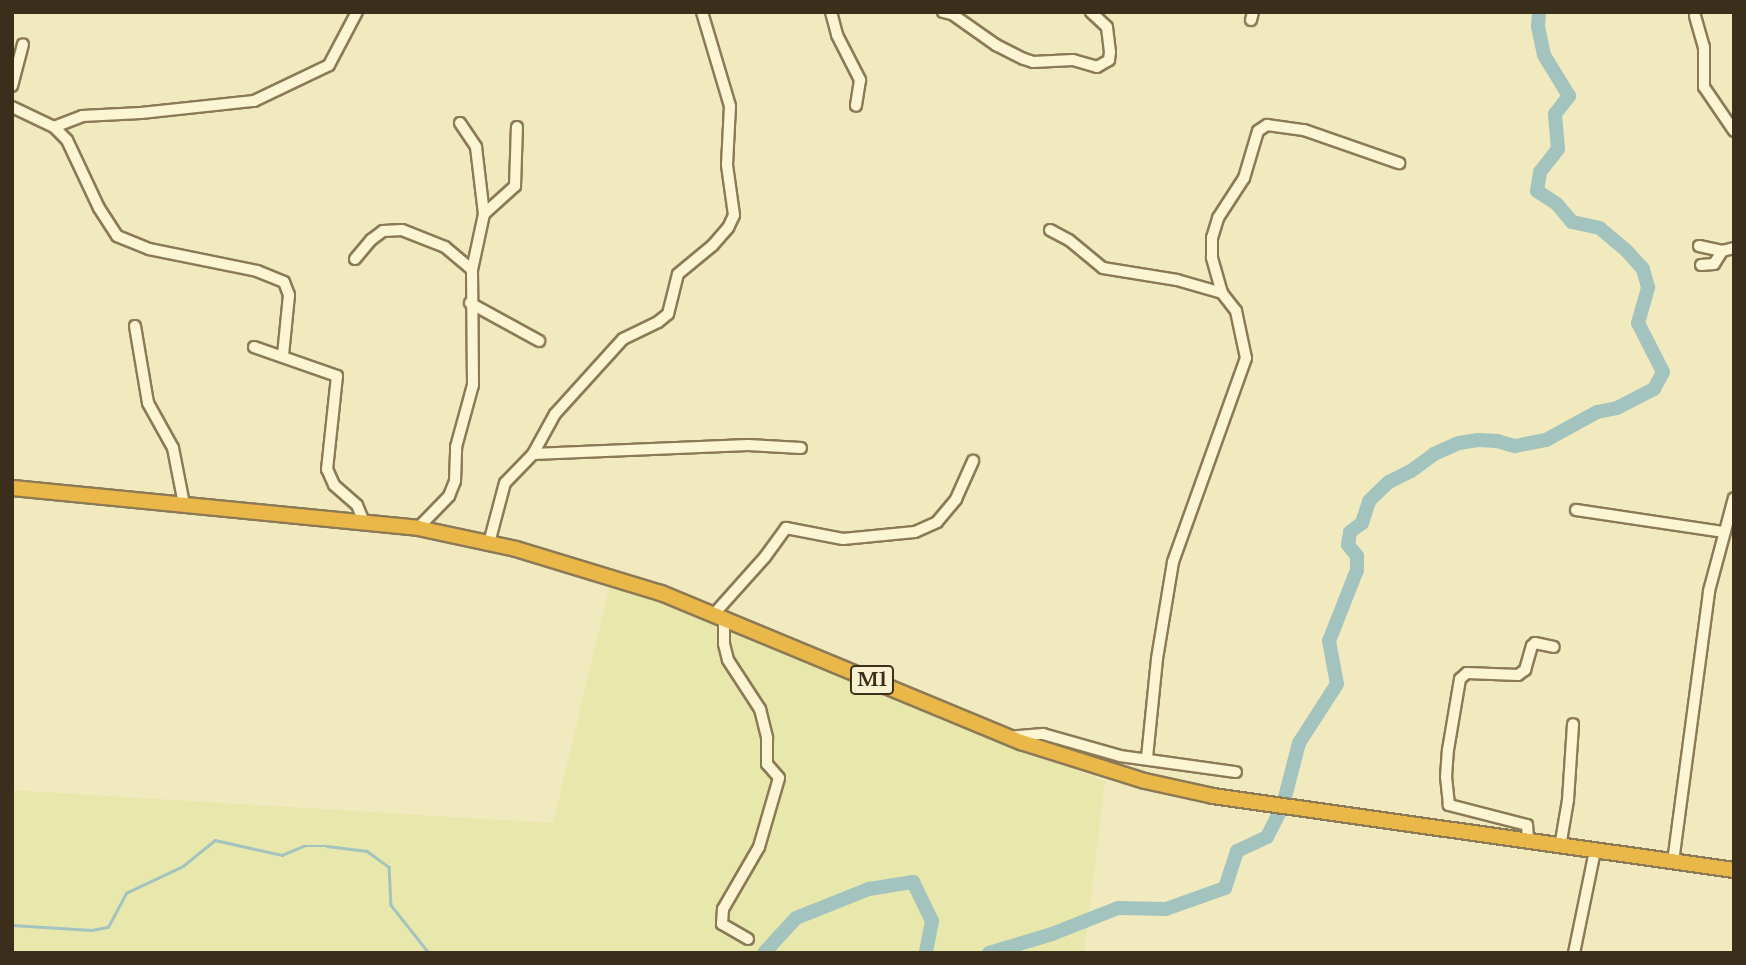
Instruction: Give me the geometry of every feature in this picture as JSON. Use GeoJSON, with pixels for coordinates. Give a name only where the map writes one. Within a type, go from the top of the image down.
{"type":"FeatureCollection","features":[{"type":"Feature","properties":{"kind":"highway","name":"M1"},"geometry":{"type":"LineString","coordinates":[[12,488],[418,528],[489,543],[661,593],[1007,737],[1099,768],[1195,793],[1734,870]]}},
{"type":"Feature","properties":{"kind":"street"},"geometry":{"type":"LineString","coordinates":[[54,127],[82,116],[141,113],[254,101],[329,65],[357,12]]}},
{"type":"Feature","properties":{"kind":"street"},"geometry":{"type":"LineString","coordinates":[[489,543],[505,483],[533,454],[555,414],[623,339],[659,322],[668,314],[678,274],[713,245],[728,228],[734,215],[727,165],[730,106],[702,12]]}},
{"type":"Feature","properties":{"kind":"street"},"geometry":{"type":"LineString","coordinates":[[831,12],[837,35],[860,80],[856,106]]}},
{"type":"Feature","properties":{"kind":"street"},"geometry":{"type":"LineString","coordinates":[[943,12],[951,14],[996,45],[1024,59],[1033,62],[1073,60],[1097,67],[1109,60],[1110,52],[1107,27],[1091,12]]}},
{"type":"Feature","properties":{"kind":"street"},"geometry":{"type":"LineString","coordinates":[[1695,16],[1704,47],[1704,87],[1734,131]]}},
{"type":"Feature","properties":{"kind":"street"},"geometry":{"type":"LineString","coordinates":[[12,86],[23,44]]}},
{"type":"Feature","properties":{"kind":"street"},"geometry":{"type":"LineString","coordinates":[[12,107],[54,127],[75,152],[99,208],[117,236],[149,249],[257,271],[284,282],[289,295],[283,355]]}},
{"type":"Feature","properties":{"kind":"street"},"geometry":{"type":"LineString","coordinates":[[418,528],[449,496],[455,481],[456,447],[473,385],[470,303],[472,271],[484,214],[477,146],[460,123]]}},
{"type":"Feature","properties":{"kind":"street"},"geometry":{"type":"LineString","coordinates":[[1147,758],[1157,659],[1172,562],[1246,358],[1236,311],[1222,293],[1212,257],[1212,239],[1218,218],[1244,178],[1258,131],[1267,125],[1304,130],[1399,163]]}},
{"type":"Feature","properties":{"kind":"street"},"geometry":{"type":"LineString","coordinates":[[484,214],[515,186],[517,127]]}},
{"type":"Feature","properties":{"kind":"street"},"geometry":{"type":"LineString","coordinates":[[355,259],[371,240],[383,231],[402,230],[445,247],[472,271]]}},
{"type":"Feature","properties":{"kind":"street"},"geometry":{"type":"LineString","coordinates":[[1050,230],[1069,240],[1102,268],[1177,280],[1222,293]]}},
{"type":"Feature","properties":{"kind":"street"},"geometry":{"type":"LineString","coordinates":[[1699,246],[1722,251],[1734,248]]}},
{"type":"Feature","properties":{"kind":"street"},"geometry":{"type":"LineString","coordinates":[[1701,265],[1714,264],[1722,251]]}},
{"type":"Feature","properties":{"kind":"street"},"geometry":{"type":"LineString","coordinates":[[470,303],[539,341]]}},
{"type":"Feature","properties":{"kind":"street"},"geometry":{"type":"LineString","coordinates":[[135,326],[148,403],[173,448],[184,504]]}},
{"type":"Feature","properties":{"kind":"street"},"geometry":{"type":"LineString","coordinates":[[254,347],[337,376],[327,469],[334,485],[357,505],[364,522]]}},
{"type":"Feature","properties":{"kind":"street"},"geometry":{"type":"LineString","coordinates":[[533,454],[748,445],[801,448]]}},
{"type":"Feature","properties":{"kind":"street"},"geometry":{"type":"LineString","coordinates":[[748,939],[722,924],[723,909],[759,847],[779,778],[767,764],[767,738],[760,709],[728,660],[719,616],[786,528],[843,539],[915,532],[937,522],[956,499],[973,461]]}},
{"type":"Feature","properties":{"kind":"street"},"geometry":{"type":"LineString","coordinates":[[1673,862],[1709,590],[1734,498]]}},
{"type":"Feature","properties":{"kind":"street"},"geometry":{"type":"LineString","coordinates":[[1576,510],[1724,532]]}},
{"type":"Feature","properties":{"kind":"street"},"geometry":{"type":"LineString","coordinates":[[1528,842],[1527,825],[1449,805],[1446,777],[1448,750],[1460,679],[1467,673],[1518,675],[1525,670],[1535,643],[1554,647]]}},
{"type":"Feature","properties":{"kind":"street"},"geometry":{"type":"LineString","coordinates":[[1560,847],[1568,800],[1573,724]]}},
{"type":"Feature","properties":{"kind":"street"},"geometry":{"type":"LineString","coordinates":[[1007,737],[1043,734],[1120,756],[1236,772]]}},
{"type":"Feature","properties":{"kind":"street"},"geometry":{"type":"LineString","coordinates":[[1574,953],[1595,852]]}},
{"type":"Feature","properties":{"kind":"shaded area"},"geometry":{"type":"Polygon","coordinates":[[[613,572],[1105,782],[1084,953],[12,953],[12,790],[553,823],[613,572]]]}},
{"type":"Feature","properties":{"kind":"waterway"},"geometry":{"type":"LineString","coordinates":[[1284,801],[1299,743],[1337,684],[1329,641],[1357,570],[1357,556],[1348,545],[1350,532],[1362,523],[1369,501],[1389,482],[1411,471],[1434,454],[1459,443],[1497,441],[1515,446],[1546,440],[1597,412],[1617,408],[1654,389],[1663,372],[1638,323],[1648,287],[1643,269],[1600,228],[1572,222],[1557,204],[1537,191],[1540,172],[1558,149],[1555,114],[1569,96],[1544,55],[1538,26],[1539,12]]}},
{"type":"Feature","properties":{"kind":"waterway"},"geometry":{"type":"LineString","coordinates":[[989,953],[1052,934],[1118,908],[1166,909],[1225,888],[1237,851],[1267,837],[1280,812]]}},
{"type":"Feature","properties":{"kind":"waterway"},"geometry":{"type":"LineString","coordinates":[[12,925],[92,930],[108,927],[126,893],[183,866],[215,840],[282,855],[303,846],[327,846],[367,851],[389,867],[391,905],[429,953]]}},
{"type":"Feature","properties":{"kind":"waterway"},"geometry":{"type":"LineString","coordinates":[[764,953],[796,918],[869,889],[913,882],[932,921],[926,953]]}}]}
